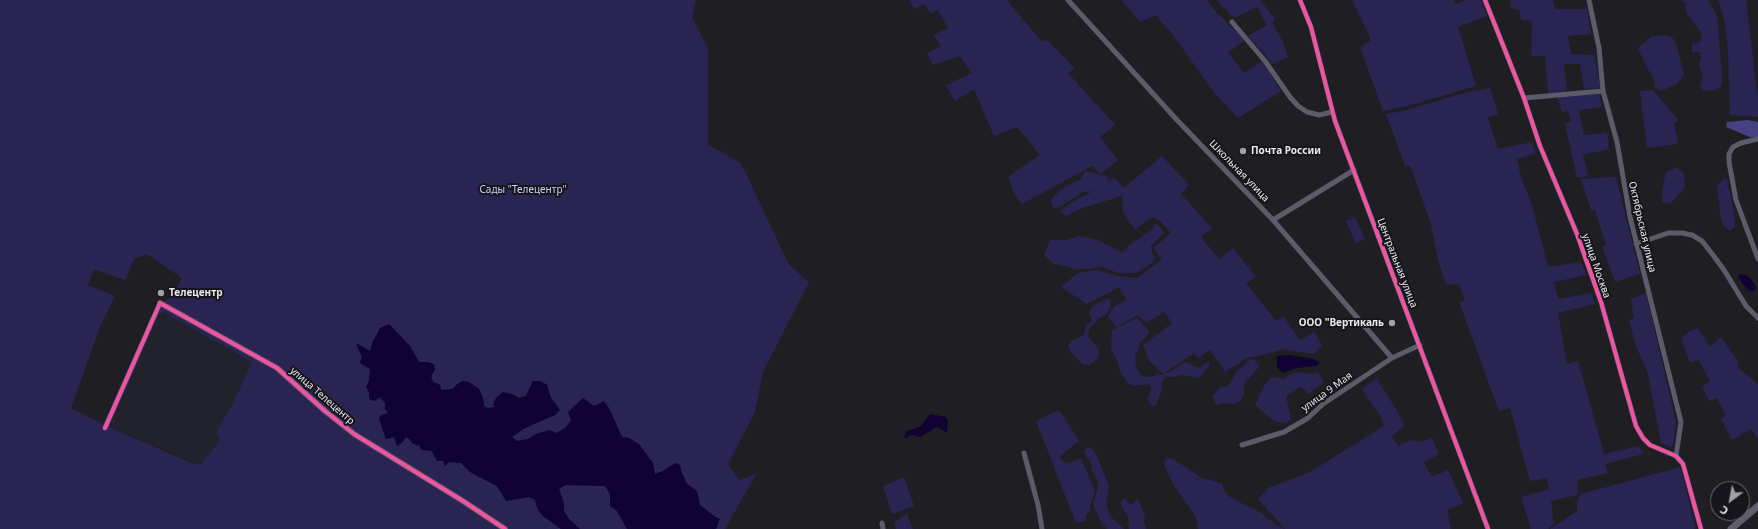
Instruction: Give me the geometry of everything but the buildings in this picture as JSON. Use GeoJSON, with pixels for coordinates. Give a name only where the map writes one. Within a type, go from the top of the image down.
{"type":"FeatureCollection","features":[{"type":"Feature","properties":{"kind":"main road"},"geometry":{"type":"LineString","coordinates":[[1731,529],[1758,506]]}},
{"type":"Feature","properties":{"kind":"street","name":"Школьная улица"},"geometry":{"type":"LineString","coordinates":[[1068,0],[1177,120],[1273,220],[1392,358]]}},
{"type":"Feature","properties":{"kind":"street","name":"Центральная улица"},"geometry":{"type":"LineString","coordinates":[[1300,0],[1311,27],[1332,112],[1488,529]]}},
{"type":"Feature","properties":{"kind":"street","name":"улица Москва"},"geometry":{"type":"LineString","coordinates":[[1485,0],[1524,98],[1540,146],[1577,234],[1601,302],[1636,426],[1643,438],[1650,445],[1676,456]]}},
{"type":"Feature","properties":{"kind":"street","name":"Октябрьская улица"},"geometry":{"type":"LineString","coordinates":[[1589,0],[1599,48],[1603,91],[1617,142],[1623,182],[1636,244],[1680,422],[1676,456]]}},
{"type":"Feature","properties":{"kind":"street"},"geometry":{"type":"LineString","coordinates":[[1232,22],[1265,61],[1298,106],[1307,112],[1319,115],[1332,112]]}},
{"type":"Feature","properties":{"kind":"street"},"geometry":{"type":"LineString","coordinates":[[1524,98],[1603,91]]}},
{"type":"Feature","properties":{"kind":"street"},"geometry":{"type":"LineString","coordinates":[[1758,139],[1741,143],[1733,147],[1729,154],[1729,162],[1736,200],[1758,259]]}},
{"type":"Feature","properties":{"kind":"street"},"geometry":{"type":"LineString","coordinates":[[1273,220],[1354,170]]}},
{"type":"Feature","properties":{"kind":"street"},"geometry":{"type":"LineString","coordinates":[[1636,244],[1668,233],[1692,235],[1702,241],[1746,306],[1758,318]]}},
{"type":"Feature","properties":{"kind":"street","name":"улица Телецентр"},"geometry":{"type":"LineString","coordinates":[[105,428],[160,303],[277,368],[330,416],[354,434],[464,501],[505,529]]}},
{"type":"Feature","properties":{"kind":"street","name":"улица 9 Мая"},"geometry":{"type":"LineString","coordinates":[[1242,445],[1284,432],[1308,418],[1323,404],[1392,358],[1420,345]]}},
{"type":"Feature","properties":{"kind":"street"},"geometry":{"type":"LineString","coordinates":[[1024,453],[1038,505],[1042,529]]}},
{"type":"Feature","properties":{"kind":"street"},"geometry":{"type":"LineString","coordinates":[[1676,456],[1683,464],[1701,529]]}},
{"type":"Feature","properties":{"kind":"street"},"geometry":{"type":"LineString","coordinates":[[882,522],[883,529]]}},
{"type":"Feature","properties":{"kind":"shaded area"},"geometry":{"type":"Polygon","coordinates":[[[1747,120],[1758,122],[1758,137],[1750,137],[1726,127],[1727,122],[1747,120]]]}},
{"type":"Feature","properties":{"kind":"shaded area"},"geometry":{"type":"Polygon","coordinates":[[[1740,274],[1746,275],[1751,279],[1756,287],[1755,291],[1749,291],[1738,276],[1740,274]]]}},
{"type":"Feature","properties":{"kind":"shaded area","name":"Телецентр"},"geometry":{"type":"Polygon","coordinates":[[[163,312],[252,362],[233,403],[216,433],[220,439],[202,465],[108,427],[159,315],[163,312]]]}},
{"type":"Feature","properties":{"kind":"shaded area"},"geometry":{"type":"Polygon","coordinates":[[[389,324],[410,346],[419,362],[434,364],[435,370],[431,376],[433,382],[440,385],[441,390],[453,389],[462,381],[469,382],[479,389],[483,398],[484,406],[488,408],[495,407],[493,404],[496,398],[503,392],[512,394],[519,398],[526,396],[533,381],[540,381],[547,385],[551,398],[560,410],[555,415],[523,429],[512,437],[517,441],[528,439],[536,434],[550,430],[557,433],[565,428],[571,420],[568,412],[583,398],[594,406],[604,401],[609,408],[622,437],[629,438],[639,444],[653,463],[655,474],[663,471],[675,463],[680,465],[687,484],[697,491],[700,505],[720,519],[716,529],[627,529],[617,511],[610,506],[610,494],[605,486],[566,485],[559,489],[564,503],[564,511],[569,519],[580,529],[561,529],[544,517],[538,510],[535,500],[529,497],[506,501],[497,486],[470,472],[461,463],[449,462],[445,466],[443,461],[437,461],[432,451],[421,450],[420,446],[413,444],[406,437],[403,442],[397,446],[394,437],[386,439],[379,418],[381,415],[388,413],[385,409],[385,403],[381,397],[374,401],[369,399],[369,392],[366,387],[369,381],[370,369],[360,363],[362,357],[356,343],[370,351],[373,341],[380,328],[389,324]]]}},
{"type":"Feature","properties":{"kind":"shaded area"},"geometry":{"type":"Polygon","coordinates":[[[1289,355],[1314,359],[1320,363],[1317,366],[1297,368],[1283,373],[1277,367],[1277,356],[1289,355]]]}},
{"type":"Feature","properties":{"kind":"shaded area"},"geometry":{"type":"Polygon","coordinates":[[[930,414],[946,417],[948,422],[947,433],[937,427],[920,437],[912,435],[903,439],[907,431],[921,426],[930,414]]]}},
{"type":"Feature","properties":{"kind":"green space","name":"Сады \"Телецентр\""},"geometry":{"type":"Polygon","coordinates":[[[0,0],[696,0],[692,17],[708,49],[708,145],[741,163],[789,265],[809,282],[763,372],[755,412],[728,464],[739,480],[756,474],[725,529],[716,529],[718,525],[714,516],[700,505],[697,491],[687,484],[675,463],[663,471],[654,474],[653,463],[647,455],[629,438],[622,437],[609,408],[594,406],[587,402],[565,428],[557,433],[536,434],[528,439],[517,441],[512,437],[534,422],[555,415],[557,405],[551,398],[547,384],[533,381],[526,396],[519,398],[512,394],[495,407],[488,409],[484,406],[483,398],[456,385],[453,389],[441,391],[440,385],[433,382],[428,362],[419,362],[410,346],[389,324],[373,341],[370,351],[356,344],[362,357],[360,363],[370,369],[369,381],[366,387],[385,403],[385,409],[388,413],[379,418],[386,439],[394,437],[396,442],[406,437],[420,446],[421,450],[432,451],[434,457],[443,461],[446,466],[449,462],[461,463],[470,472],[497,486],[506,501],[529,497],[535,500],[538,510],[544,517],[561,529],[0,529],[0,0]],[[147,254],[134,259],[125,280],[94,269],[88,285],[115,296],[100,327],[71,408],[103,424],[155,309],[173,295],[182,278],[147,254]],[[163,312],[159,315],[109,427],[187,461],[201,465],[220,440],[216,433],[233,403],[252,362],[163,312]]]}},
{"type":"Feature","properties":{"kind":"green space"},"geometry":{"type":"Polygon","coordinates":[[[909,0],[1007,0],[1041,41],[1047,40],[1075,68],[1068,73],[1115,125],[1100,137],[1118,160],[1100,174],[1092,166],[1022,204],[1013,192],[1008,177],[1040,155],[1017,127],[994,136],[974,89],[955,101],[946,85],[972,73],[960,56],[933,65],[927,54],[941,46],[933,35],[948,28],[938,10],[931,14],[924,4],[914,9],[909,0]]]}},
{"type":"Feature","properties":{"kind":"green space"},"geometry":{"type":"Polygon","coordinates":[[[1121,0],[1207,0],[1213,9],[1245,40],[1228,53],[1244,73],[1262,61],[1281,91],[1238,118],[1216,95],[1170,31],[1155,15],[1140,22],[1121,0]]]}},
{"type":"Feature","properties":{"kind":"green space"},"geometry":{"type":"Polygon","coordinates":[[[1216,0],[1260,0],[1275,19],[1272,22],[1283,42],[1288,57],[1272,64],[1248,36],[1267,25],[1257,7],[1234,18],[1216,0]]]}},
{"type":"Feature","properties":{"kind":"green space"},"geometry":{"type":"Polygon","coordinates":[[[1352,0],[1453,0],[1456,4],[1467,0],[1481,0],[1487,16],[1458,27],[1476,86],[1408,106],[1383,111],[1360,47],[1370,41],[1370,37],[1352,0]]]}},
{"type":"Feature","properties":{"kind":"green space"},"geometry":{"type":"Polygon","coordinates":[[[1510,0],[1553,0],[1555,9],[1587,9],[1591,34],[1568,36],[1571,54],[1595,55],[1600,88],[1584,89],[1580,64],[1564,64],[1567,91],[1548,93],[1545,56],[1531,56],[1532,21],[1521,20],[1519,10],[1511,8],[1510,0]]]}},
{"type":"Feature","properties":{"kind":"green space"},"geometry":{"type":"Polygon","coordinates":[[[1680,0],[1708,0],[1717,15],[1722,77],[1721,86],[1714,91],[1703,90],[1700,87],[1703,75],[1699,65],[1701,58],[1700,52],[1692,52],[1692,44],[1698,43],[1702,40],[1701,32],[1687,14],[1685,2],[1680,0]]]}},
{"type":"Feature","properties":{"kind":"green space"},"geometry":{"type":"Polygon","coordinates":[[[1717,0],[1746,0],[1758,99],[1758,117],[1730,115],[1728,50],[1725,23],[1720,4],[1717,0]]]}},
{"type":"Feature","properties":{"kind":"green space"},"geometry":{"type":"Polygon","coordinates":[[[1663,35],[1672,37],[1676,44],[1684,75],[1677,84],[1661,91],[1655,88],[1654,79],[1638,48],[1652,36],[1663,35]]]}},
{"type":"Feature","properties":{"kind":"green space"},"geometry":{"type":"Polygon","coordinates":[[[1490,88],[1498,114],[1488,118],[1498,149],[1532,142],[1536,153],[1517,159],[1521,177],[1532,205],[1548,267],[1581,262],[1586,275],[1554,282],[1558,299],[1591,293],[1595,304],[1558,313],[1567,364],[1578,361],[1604,454],[1639,446],[1643,454],[1605,464],[1608,473],[1577,480],[1578,495],[1551,501],[1554,524],[1548,529],[1531,529],[1521,497],[1549,489],[1547,478],[1530,481],[1510,408],[1499,411],[1459,302],[1465,300],[1459,284],[1446,285],[1438,260],[1431,224],[1410,165],[1405,166],[1386,114],[1403,111],[1467,92],[1490,88]]]}},
{"type":"Feature","properties":{"kind":"green space"},"geometry":{"type":"Polygon","coordinates":[[[1653,90],[1678,120],[1674,124],[1678,144],[1647,148],[1640,91],[1653,90]]]}},
{"type":"Feature","properties":{"kind":"green space"},"geometry":{"type":"Polygon","coordinates":[[[1599,94],[1602,107],[1579,110],[1584,135],[1607,133],[1609,149],[1583,155],[1588,176],[1577,178],[1565,123],[1571,122],[1568,111],[1562,112],[1557,97],[1599,94]]]}},
{"type":"Feature","properties":{"kind":"green space"},"geometry":{"type":"Polygon","coordinates":[[[1162,156],[1189,185],[1181,194],[1212,228],[1201,237],[1219,259],[1233,248],[1256,277],[1246,283],[1276,321],[1283,316],[1300,340],[1314,332],[1322,345],[1314,354],[1281,349],[1272,353],[1247,358],[1225,372],[1210,350],[1199,358],[1194,353],[1163,374],[1149,361],[1143,345],[1172,323],[1164,312],[1146,323],[1138,315],[1116,327],[1108,317],[1114,306],[1126,300],[1119,287],[1087,304],[1061,287],[1078,273],[1097,270],[1117,276],[1137,278],[1162,259],[1153,248],[1171,233],[1161,222],[1153,217],[1135,229],[1123,213],[1122,196],[1082,208],[1066,216],[1060,211],[1072,202],[1093,191],[1083,192],[1056,208],[1052,206],[1051,200],[1060,190],[1081,179],[1085,171],[1106,176],[1108,179],[1107,182],[1114,177],[1124,188],[1162,156]]]}},
{"type":"Feature","properties":{"kind":"green space"},"geometry":{"type":"Polygon","coordinates":[[[1677,167],[1684,173],[1685,187],[1672,202],[1666,204],[1662,201],[1662,190],[1666,172],[1677,167]]]}},
{"type":"Feature","properties":{"kind":"green space"},"geometry":{"type":"Polygon","coordinates":[[[1616,177],[1640,274],[1615,282],[1602,247],[1606,245],[1595,210],[1591,210],[1581,179],[1616,177]]]}},
{"type":"Feature","properties":{"kind":"green space"},"geometry":{"type":"Polygon","coordinates":[[[1725,177],[1728,180],[1727,185],[1730,192],[1735,219],[1735,227],[1730,231],[1724,227],[1721,219],[1717,187],[1725,177]]]}},
{"type":"Feature","properties":{"kind":"green space"},"geometry":{"type":"Polygon","coordinates":[[[1355,217],[1365,239],[1356,243],[1346,221],[1355,217]]]}},
{"type":"Feature","properties":{"kind":"green space"},"geometry":{"type":"Polygon","coordinates":[[[1155,224],[1159,226],[1164,233],[1151,246],[1152,253],[1155,257],[1153,262],[1137,273],[1118,273],[1103,267],[1075,270],[1070,267],[1054,264],[1044,255],[1050,240],[1067,240],[1079,236],[1096,239],[1122,253],[1129,245],[1152,230],[1155,224]]]}},
{"type":"Feature","properties":{"kind":"green space"},"geometry":{"type":"Polygon","coordinates":[[[1646,293],[1676,423],[1673,446],[1670,447],[1661,443],[1647,370],[1637,349],[1629,321],[1634,318],[1631,299],[1646,293]]]}},
{"type":"Feature","properties":{"kind":"green space"},"geometry":{"type":"Polygon","coordinates":[[[1106,299],[1110,299],[1111,307],[1106,315],[1099,318],[1089,329],[1088,336],[1099,350],[1098,357],[1090,365],[1083,364],[1072,354],[1068,346],[1071,341],[1084,335],[1086,325],[1092,320],[1089,312],[1092,306],[1106,299]]]}},
{"type":"Feature","properties":{"kind":"green space"},"geometry":{"type":"Polygon","coordinates":[[[1137,318],[1149,331],[1148,335],[1139,343],[1140,347],[1135,356],[1136,367],[1142,376],[1149,377],[1157,374],[1161,375],[1171,371],[1185,362],[1200,368],[1207,362],[1210,363],[1209,367],[1198,378],[1182,375],[1166,377],[1162,382],[1161,391],[1156,405],[1152,406],[1147,399],[1152,389],[1149,384],[1134,386],[1127,382],[1121,373],[1117,360],[1111,349],[1112,330],[1137,318]]]}},
{"type":"Feature","properties":{"kind":"green space"},"geometry":{"type":"Polygon","coordinates":[[[1697,328],[1710,347],[1721,337],[1738,361],[1737,366],[1758,385],[1758,439],[1751,429],[1732,440],[1721,419],[1726,416],[1717,398],[1709,401],[1702,386],[1710,382],[1699,360],[1690,363],[1681,338],[1697,328]]]}},
{"type":"Feature","properties":{"kind":"green space"},"geometry":{"type":"Polygon","coordinates":[[[1251,359],[1255,360],[1259,367],[1244,384],[1244,394],[1240,401],[1233,404],[1225,403],[1216,405],[1213,396],[1220,387],[1227,387],[1232,381],[1235,373],[1251,359]]]}},
{"type":"Feature","properties":{"kind":"green space"},"geometry":{"type":"Polygon","coordinates":[[[1299,372],[1309,374],[1318,373],[1324,382],[1309,394],[1301,387],[1286,396],[1291,420],[1285,423],[1274,421],[1255,405],[1264,386],[1272,377],[1283,379],[1289,375],[1299,372]]]}},
{"type":"Feature","properties":{"kind":"green space"},"geometry":{"type":"Polygon","coordinates":[[[1376,378],[1396,409],[1404,425],[1392,437],[1398,446],[1411,440],[1421,442],[1432,438],[1439,454],[1424,463],[1432,477],[1448,470],[1463,503],[1447,510],[1451,529],[1285,529],[1258,499],[1268,488],[1310,472],[1384,426],[1381,417],[1362,389],[1376,378]]]}},
{"type":"Feature","properties":{"kind":"green space"},"geometry":{"type":"Polygon","coordinates":[[[1059,410],[1079,441],[1060,456],[1062,461],[1070,463],[1081,458],[1095,491],[1090,505],[1091,510],[1086,515],[1086,521],[1076,523],[1036,421],[1059,410]]]}},
{"type":"Feature","properties":{"kind":"green space"},"geometry":{"type":"Polygon","coordinates":[[[1087,447],[1093,450],[1097,456],[1109,486],[1106,503],[1110,516],[1124,529],[1107,529],[1100,520],[1093,505],[1098,481],[1092,471],[1091,463],[1084,452],[1087,447]]]}},
{"type":"Feature","properties":{"kind":"green space"},"geometry":{"type":"Polygon","coordinates":[[[1167,458],[1173,459],[1202,478],[1222,483],[1224,491],[1229,496],[1260,512],[1284,529],[1198,529],[1196,517],[1173,484],[1165,467],[1164,462],[1167,458]]]}},
{"type":"Feature","properties":{"kind":"green space"},"geometry":{"type":"Polygon","coordinates":[[[1680,467],[1696,528],[1694,529],[1550,529],[1577,511],[1577,501],[1581,494],[1680,467]]]}},
{"type":"Feature","properties":{"kind":"green space"},"geometry":{"type":"Polygon","coordinates":[[[904,477],[914,506],[892,514],[883,486],[904,477]]]}},
{"type":"Feature","properties":{"kind":"green space"},"geometry":{"type":"Polygon","coordinates":[[[565,485],[605,486],[610,494],[610,506],[617,511],[627,529],[580,529],[569,519],[564,511],[564,503],[559,488],[565,485]]]}},
{"type":"Feature","properties":{"kind":"green space"},"geometry":{"type":"Polygon","coordinates":[[[1126,498],[1128,503],[1132,504],[1138,499],[1145,516],[1144,522],[1146,529],[1129,529],[1128,517],[1121,505],[1121,501],[1126,498]]]}},
{"type":"Feature","properties":{"kind":"green space"},"geometry":{"type":"Polygon","coordinates":[[[907,514],[913,529],[896,529],[894,522],[907,514]]]}},
{"type":"Feature","properties":{"kind":"cycle path"},"geometry":{"type":"LineString","coordinates":[[1300,0],[1311,27],[1335,121],[1488,529]]}},
{"type":"Feature","properties":{"kind":"cycle path"},"geometry":{"type":"LineString","coordinates":[[1485,0],[1524,98],[1540,146],[1577,234],[1601,302],[1636,426],[1643,438],[1650,445],[1676,456],[1683,464],[1701,529]]}},
{"type":"Feature","properties":{"kind":"cycle path"},"geometry":{"type":"LineString","coordinates":[[105,428],[160,303],[277,368],[325,411],[354,434],[463,501],[505,529]]}},
{"type":"Feature","properties":{"kind":"place","name":"Почта России"},"geometry":{"type":"Point","coordinates":[1243,151]}},
{"type":"Feature","properties":{"kind":"place","name":"Телецентр"},"geometry":{"type":"Point","coordinates":[161,293]}},
{"type":"Feature","properties":{"kind":"place","name":"ООО \"Вертикаль"},"geometry":{"type":"Point","coordinates":[1392,323]}}]}
